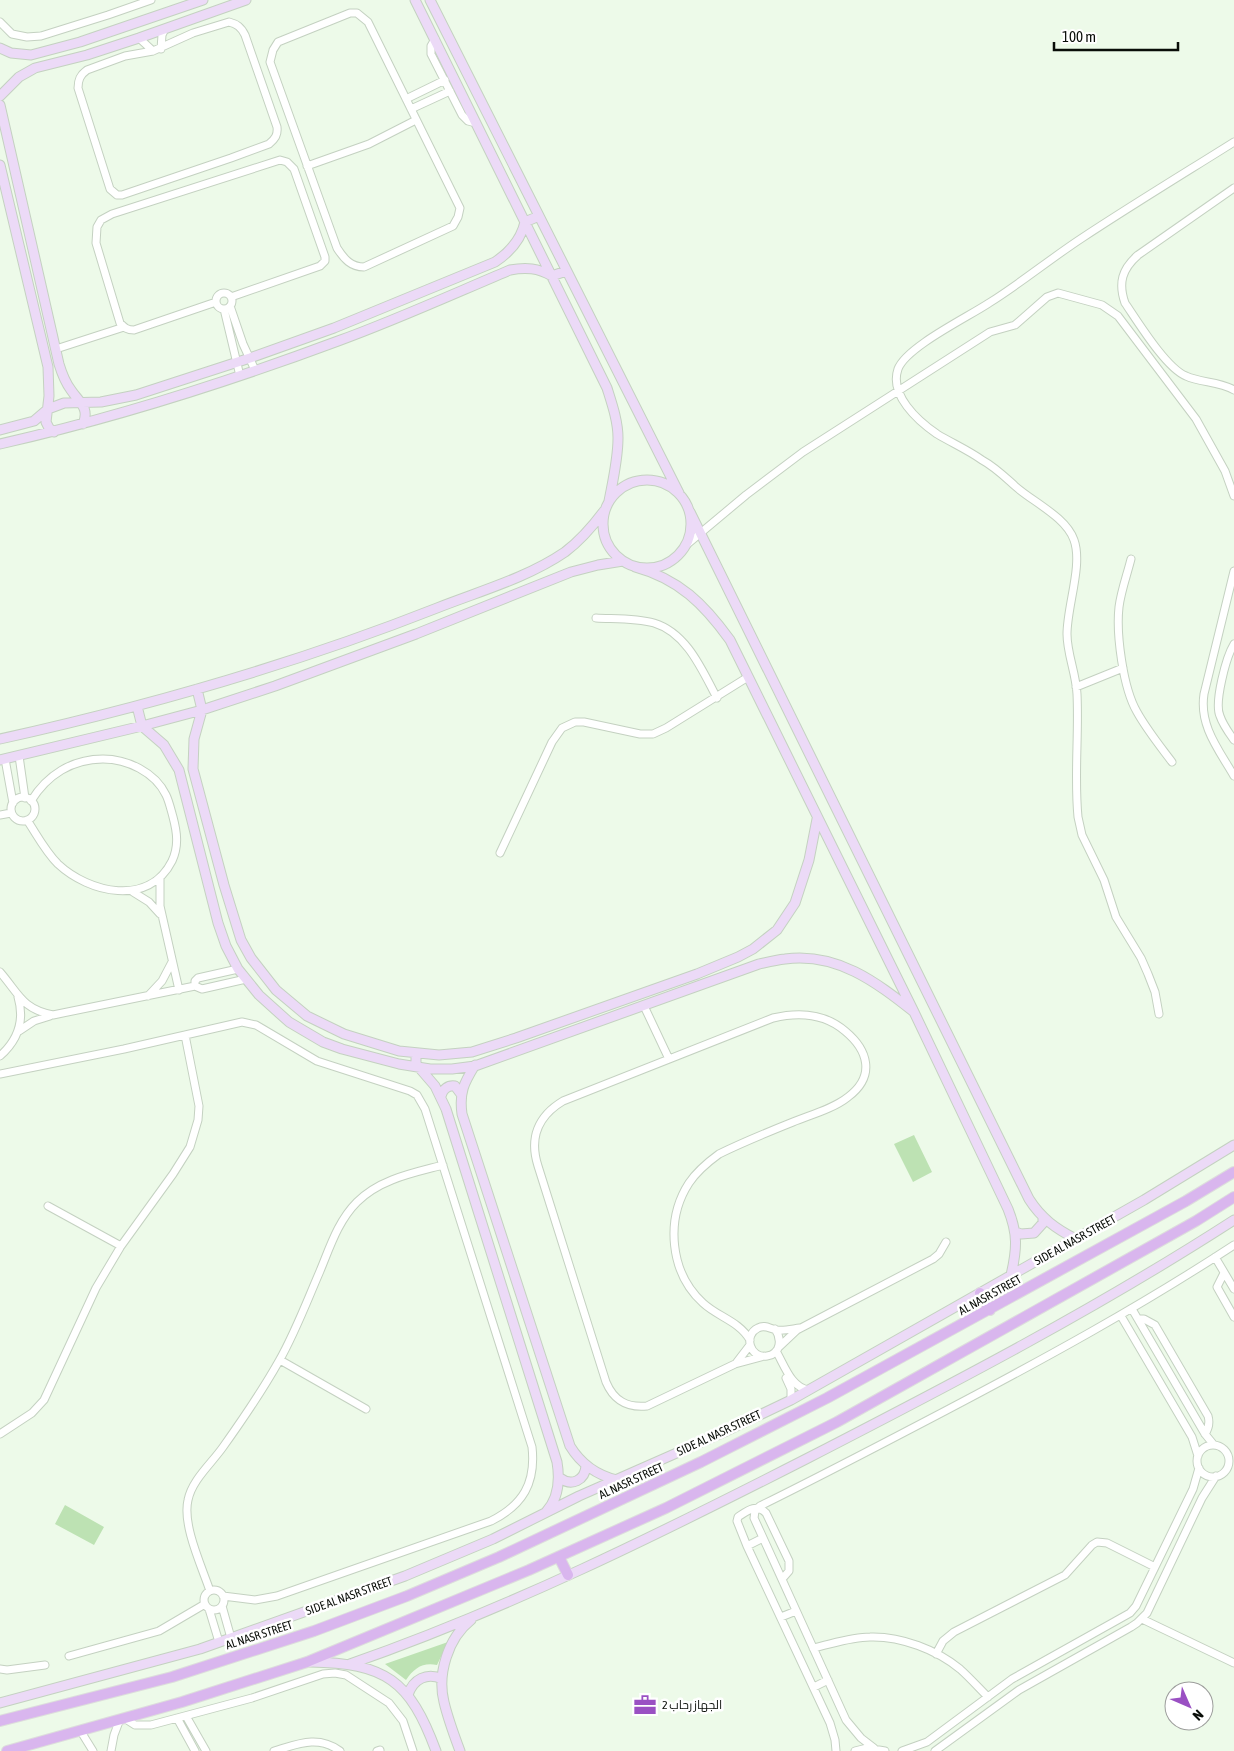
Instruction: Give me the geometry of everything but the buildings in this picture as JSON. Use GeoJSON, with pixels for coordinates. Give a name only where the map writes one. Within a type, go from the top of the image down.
{"type":"FeatureCollection","features":[{"type":"Feature","properties":{"kind":"main road","name":"AL NASR STREET"},"geometry":{"type":"LineString","coordinates":[[0,1721],[172,1677],[314,1631],[453,1577],[748,1439],[990,1310],[1186,1202],[1234,1172]]}},
{"type":"Feature","properties":{"kind":"main road"},"geometry":{"type":"LineString","coordinates":[[7,1751],[182,1702],[307,1662],[559,1557],[723,1480],[836,1422],[1162,1240],[1234,1197]]}},
{"type":"Feature","properties":{"kind":"main road"},"geometry":{"type":"LineString","coordinates":[[980,1293],[990,1310]]}},
{"type":"Feature","properties":{"kind":"main road"},"geometry":{"type":"LineString","coordinates":[[559,1557],[568,1575]]}},
{"type":"Feature","properties":{"kind":"street"},"geometry":{"type":"LineString","coordinates":[[0,22],[12,34],[28,38],[41,36],[151,0]]}},
{"type":"Feature","properties":{"kind":"street"},"geometry":{"type":"LineString","coordinates":[[0,48],[11,53],[31,55],[80,42],[203,0]]}},
{"type":"Feature","properties":{"kind":"street"},"geometry":{"type":"LineString","coordinates":[[0,96],[19,77],[35,68],[139,38],[246,0]]}},
{"type":"Feature","properties":{"kind":"street"},"geometry":{"type":"LineString","coordinates":[[416,0],[607,388],[614,412],[618,437],[616,469],[609,501]]}},
{"type":"Feature","properties":{"kind":"street"},"geometry":{"type":"LineString","coordinates":[[430,0],[679,493],[686,502],[1029,1199],[1043,1218],[1052,1226],[1076,1239]]}},
{"type":"Feature","properties":{"kind":"street"},"geometry":{"type":"LineString","coordinates":[[350,13],[357,13],[368,22],[406,99],[460,208],[458,217],[453,226],[446,230],[364,268],[357,268],[348,262],[337,248],[270,62],[272,50],[278,42],[350,13]]}},
{"type":"Feature","properties":{"kind":"street"},"geometry":{"type":"LineString","coordinates":[[229,22],[236,24],[245,35],[278,133],[275,139],[269,144],[232,158],[127,194],[117,195],[110,189],[78,88],[78,82],[82,73],[86,70],[125,56],[153,51],[187,36],[222,24],[229,22]]}},
{"type":"Feature","properties":{"kind":"street"},"geometry":{"type":"LineString","coordinates":[[161,49],[162,35],[165,29]]}},
{"type":"Feature","properties":{"kind":"street"},"geometry":{"type":"LineString","coordinates":[[139,38],[153,51]]}},
{"type":"Feature","properties":{"kind":"street"},"geometry":{"type":"LineString","coordinates":[[435,39],[430,50],[450,91],[465,119],[476,123]]}},
{"type":"Feature","properties":{"kind":"street"},"geometry":{"type":"LineString","coordinates":[[406,99],[445,80]]}},
{"type":"Feature","properties":{"kind":"street"},"geometry":{"type":"LineString","coordinates":[[411,109],[450,91]]}},
{"type":"Feature","properties":{"kind":"street"},"geometry":{"type":"LineString","coordinates":[[0,105],[56,349],[64,378],[86,412],[83,424]]}},
{"type":"Feature","properties":{"kind":"street"},"geometry":{"type":"LineString","coordinates":[[307,166],[369,144],[416,120]]}},
{"type":"Feature","properties":{"kind":"street"},"geometry":{"type":"LineString","coordinates":[[1159,1014],[1155,992],[1148,974],[1141,958],[1116,917],[1104,880],[1080,827],[1077,807],[1076,687],[1067,636],[1077,556],[1072,534],[1062,522],[992,466],[927,426],[898,391],[896,379],[899,368],[912,352],[989,304],[1082,238],[1234,142]]}},
{"type":"Feature","properties":{"kind":"street"},"geometry":{"type":"LineString","coordinates":[[216,302],[134,330],[128,330],[120,323],[96,242],[97,227],[102,220],[112,214],[280,160],[287,162],[294,169],[325,261],[320,266],[231,297]]}},
{"type":"Feature","properties":{"kind":"street"},"geometry":{"type":"LineString","coordinates":[[0,165],[48,367],[50,391],[46,422],[48,428],[54,432]]}},
{"type":"Feature","properties":{"kind":"street"},"geometry":{"type":"LineString","coordinates":[[1234,188],[1138,255],[1130,262],[1121,282],[1125,303],[1173,368],[1188,377],[1220,384],[1234,390]]}},
{"type":"Feature","properties":{"kind":"street"},"geometry":{"type":"LineString","coordinates":[[0,430],[34,421],[48,409],[64,403],[101,402],[136,395],[334,328],[495,262],[518,241],[525,222],[539,216]]}},
{"type":"Feature","properties":{"kind":"street"},"geometry":{"type":"LineString","coordinates":[[0,444],[83,424],[240,376],[338,341],[510,270],[532,268],[552,276],[566,271]]}},
{"type":"Feature","properties":{"kind":"street"},"geometry":{"type":"LineString","coordinates":[[216,302],[216,298],[221,293],[229,294],[232,304],[227,308]]}},
{"type":"Feature","properties":{"kind":"street"},"geometry":{"type":"LineString","coordinates":[[635,566],[652,567],[668,562],[746,495],[803,452],[990,332],[1015,325],[1051,295],[1058,293],[1102,305],[1122,321],[1196,419],[1225,471],[1234,496]]}},
{"type":"Feature","properties":{"kind":"street"},"geometry":{"type":"LineString","coordinates":[[216,302],[218,306],[227,308]]}},
{"type":"Feature","properties":{"kind":"street"},"geometry":{"type":"LineString","coordinates":[[227,308],[255,370]]}},
{"type":"Feature","properties":{"kind":"street"},"geometry":{"type":"LineString","coordinates":[[227,308],[240,376]]}},
{"type":"Feature","properties":{"kind":"street"},"geometry":{"type":"LineString","coordinates":[[56,349],[124,327]]}},
{"type":"Feature","properties":{"kind":"street"},"geometry":{"type":"LineString","coordinates":[[0,739],[137,706],[337,645],[515,578],[541,566],[565,551],[587,533],[616,492],[625,485],[642,480],[659,481],[679,493]]}},
{"type":"Feature","properties":{"kind":"street"},"geometry":{"type":"LineString","coordinates":[[604,511],[602,523],[604,534],[614,554],[623,561],[654,572],[673,582],[705,608],[730,640],[914,1012],[1008,1209],[1016,1232],[1017,1245],[1011,1275]]}},
{"type":"Feature","properties":{"kind":"street"},"geometry":{"type":"LineString","coordinates":[[685,546],[691,524],[690,512]]}},
{"type":"Feature","properties":{"kind":"street"},"geometry":{"type":"LineString","coordinates":[[1131,559],[1118,615],[1123,668],[1129,694],[1136,712],[1172,762]]}},
{"type":"Feature","properties":{"kind":"street"},"geometry":{"type":"LineString","coordinates":[[20,756],[28,799],[34,810],[32,816],[27,820],[17,820],[11,813],[12,803],[2,760],[202,710],[362,654],[572,572],[623,561]]}},
{"type":"Feature","properties":{"kind":"street"},"geometry":{"type":"LineString","coordinates":[[1234,571],[1204,694],[1202,710],[1208,733],[1234,776]]}},
{"type":"Feature","properties":{"kind":"street"},"geometry":{"type":"LineString","coordinates":[[596,618],[644,621],[666,629],[678,638],[695,657],[717,698]]}},
{"type":"Feature","properties":{"kind":"street"},"geometry":{"type":"LineString","coordinates":[[1234,644],[1227,658],[1218,702],[1220,716],[1234,740]]}},
{"type":"Feature","properties":{"kind":"street"},"geometry":{"type":"LineString","coordinates":[[1076,687],[1123,668]]}},
{"type":"Feature","properties":{"kind":"street"},"geometry":{"type":"LineString","coordinates":[[500,853],[552,742],[562,728],[571,723],[584,722],[640,734],[653,734],[717,698],[748,677]]}},
{"type":"Feature","properties":{"kind":"street"},"geometry":{"type":"LineString","coordinates":[[197,689],[202,710],[194,739],[193,769],[234,917],[251,958],[276,990],[308,1016],[325,1026],[399,1051],[450,1055],[472,1052],[697,974],[731,961],[754,949],[777,930],[795,903],[809,860],[817,819]]}},
{"type":"Feature","properties":{"kind":"street"},"geometry":{"type":"LineString","coordinates":[[137,706],[142,726],[164,745],[179,770],[218,923],[226,946],[238,969],[273,1010],[294,1026],[323,1042],[361,1055],[418,1068],[441,1070],[474,1066],[759,964],[786,958],[826,961],[844,966],[864,975],[887,990],[914,1012]]}},
{"type":"Feature","properties":{"kind":"street"},"geometry":{"type":"LineString","coordinates":[[27,820],[51,856],[67,871],[90,884],[118,891],[133,892],[152,884],[160,878],[170,865],[176,850],[176,828],[166,795],[154,778],[127,763],[103,759],[80,762],[52,775],[28,799]]}},
{"type":"Feature","properties":{"kind":"street"},"geometry":{"type":"LineString","coordinates":[[12,803],[19,798],[28,799]]}},
{"type":"Feature","properties":{"kind":"street"},"geometry":{"type":"LineString","coordinates":[[0,815],[11,813]]}},
{"type":"Feature","properties":{"kind":"street"},"geometry":{"type":"LineString","coordinates":[[160,878],[158,897],[179,990]]}},
{"type":"Feature","properties":{"kind":"street"},"geometry":{"type":"LineString","coordinates":[[133,892],[149,902],[162,916]]}},
{"type":"Feature","properties":{"kind":"street"},"geometry":{"type":"LineString","coordinates":[[148,997],[162,980],[172,962]]}},
{"type":"Feature","properties":{"kind":"street"},"geometry":{"type":"LineString","coordinates":[[196,986],[195,981],[198,978],[238,969]]}},
{"type":"Feature","properties":{"kind":"street"},"geometry":{"type":"LineString","coordinates":[[0,972],[18,997],[34,1009],[53,1015]]}},
{"type":"Feature","properties":{"kind":"street"},"geometry":{"type":"LineString","coordinates":[[0,1056],[19,1031],[34,1021],[53,1015],[196,986],[202,989],[246,979]]}},
{"type":"Feature","properties":{"kind":"street"},"geometry":{"type":"LineString","coordinates":[[18,997],[21,1014],[19,1031]]}},
{"type":"Feature","properties":{"kind":"street"},"geometry":{"type":"LineString","coordinates":[[644,1006],[669,1059]]}},
{"type":"Feature","properties":{"kind":"street"},"geometry":{"type":"LineString","coordinates":[[764,1356],[755,1353],[742,1329],[702,1302],[685,1279],[675,1252],[674,1224],[682,1196],[698,1172],[719,1154],[839,1103],[848,1097],[862,1080],[866,1069],[866,1059],[862,1048],[853,1037],[842,1028],[816,1016],[801,1014],[773,1018],[563,1101],[553,1107],[544,1116],[536,1132],[534,1150],[536,1162],[606,1382],[610,1392],[617,1400],[626,1405],[636,1407],[647,1406],[735,1364],[764,1356],[776,1351],[791,1335],[805,1326],[933,1259],[946,1242]]}},
{"type":"Feature","properties":{"kind":"street"},"geometry":{"type":"LineString","coordinates":[[0,1074],[234,1023],[249,1023],[256,1025],[317,1061],[410,1090],[422,1102],[532,1447],[533,1467],[528,1486],[514,1507],[491,1521],[277,1596],[250,1600],[223,1596],[216,1590],[210,1591],[205,1597],[219,1642]]}},
{"type":"Feature","properties":{"kind":"street"},"geometry":{"type":"LineString","coordinates":[[0,1434],[32,1413],[44,1400],[96,1288],[121,1246],[190,1147],[195,1134],[199,1106],[185,1035]]}},
{"type":"Feature","properties":{"kind":"street"},"geometry":{"type":"LineString","coordinates":[[472,1052],[476,1058],[474,1066],[468,1074],[462,1094],[462,1114],[570,1446],[586,1466],[601,1475],[617,1480]]}},
{"type":"Feature","properties":{"kind":"street"},"geometry":{"type":"LineString","coordinates":[[416,1053],[415,1061],[418,1068],[435,1086],[441,1096],[557,1462],[560,1478],[556,1494],[543,1515]]}},
{"type":"Feature","properties":{"kind":"street"},"geometry":{"type":"LineString","coordinates":[[441,1096],[443,1090],[449,1086],[455,1086],[462,1094]]}},
{"type":"Feature","properties":{"kind":"street","name":"SIDE AL NASR STREET"},"geometry":{"type":"LineString","coordinates":[[1,1702],[200,1649],[435,1564],[493,1539],[579,1496],[722,1433],[791,1400],[1076,1239],[1234,1145]]}},
{"type":"Feature","properties":{"kind":"street"},"geometry":{"type":"LineString","coordinates":[[210,1591],[187,1521],[187,1502],[194,1484],[243,1419],[280,1360],[308,1300],[334,1237],[348,1212],[364,1196],[382,1184],[396,1178],[443,1165]]}},
{"type":"Feature","properties":{"kind":"street"},"geometry":{"type":"LineString","coordinates":[[48,1206],[121,1246]]}},
{"type":"Feature","properties":{"kind":"street"},"geometry":{"type":"LineString","coordinates":[[1016,1232],[1028,1235],[1034,1232],[1043,1223],[1043,1218]]}},
{"type":"Feature","properties":{"kind":"street"},"geometry":{"type":"LineString","coordinates":[[350,1664],[407,1644],[475,1616],[568,1575],[741,1492],[915,1402],[1103,1300],[1234,1220]]}},
{"type":"Feature","properties":{"kind":"street"},"geometry":{"type":"LineString","coordinates":[[836,1751],[833,1732],[814,1687],[747,1546],[737,1518],[1021,1371],[1121,1316],[1234,1245]]}},
{"type":"Feature","properties":{"kind":"street"},"geometry":{"type":"LineString","coordinates":[[1215,1257],[1234,1289]]}},
{"type":"Feature","properties":{"kind":"street"},"geometry":{"type":"LineString","coordinates":[[1224,1273],[1217,1287],[1234,1318]]}},
{"type":"Feature","properties":{"kind":"street"},"geometry":{"type":"LineString","coordinates":[[1132,1309],[1205,1434],[1214,1445]]}},
{"type":"Feature","properties":{"kind":"street"},"geometry":{"type":"LineString","coordinates":[[1121,1316],[1192,1437],[1198,1456]]}},
{"type":"Feature","properties":{"kind":"street"},"geometry":{"type":"LineString","coordinates":[[1138,1319],[1144,1319],[1155,1326],[1170,1350],[1208,1416],[1208,1429],[1205,1434]]}},
{"type":"Feature","properties":{"kind":"street"},"geometry":{"type":"LineString","coordinates":[[736,1324],[758,1328],[767,1326],[774,1330],[780,1338],[776,1351],[790,1384],[791,1400]]}},
{"type":"Feature","properties":{"kind":"street"},"geometry":{"type":"LineString","coordinates":[[774,1330],[805,1326]]}},
{"type":"Feature","properties":{"kind":"street"},"geometry":{"type":"LineString","coordinates":[[735,1364],[746,1352],[754,1331],[758,1328]]}},
{"type":"Feature","properties":{"kind":"street"},"geometry":{"type":"LineString","coordinates":[[1140,1350],[1152,1343]]}},
{"type":"Feature","properties":{"kind":"street"},"geometry":{"type":"LineString","coordinates":[[776,1351],[794,1381],[800,1387],[809,1390]]}},
{"type":"Feature","properties":{"kind":"street"},"geometry":{"type":"LineString","coordinates":[[280,1360],[366,1410]]}},
{"type":"Feature","properties":{"kind":"street"},"geometry":{"type":"LineString","coordinates":[[0,1429],[11,1426]]}},
{"type":"Feature","properties":{"kind":"street"},"geometry":{"type":"LineString","coordinates":[[935,1751],[1019,1690],[1142,1619],[1147,1613],[1202,1498],[1216,1476],[1230,1468],[1230,1453],[1214,1445],[1202,1449],[1197,1462],[1199,1468],[1205,1474],[1216,1476]]}},
{"type":"Feature","properties":{"kind":"street"},"geometry":{"type":"LineString","coordinates":[[560,1478],[568,1482],[577,1481],[584,1475],[586,1466]]}},
{"type":"Feature","properties":{"kind":"street"},"geometry":{"type":"LineString","coordinates":[[902,1751],[927,1742],[1012,1679],[1130,1613],[1136,1606],[1193,1489],[1199,1468]]}},
{"type":"Feature","properties":{"kind":"street"},"geometry":{"type":"LineString","coordinates":[[757,1508],[754,1518],[850,1727],[874,1748],[885,1751]]}},
{"type":"Feature","properties":{"kind":"street"},"geometry":{"type":"LineString","coordinates":[[757,1508],[766,1513],[789,1561],[789,1571],[782,1579]]}},
{"type":"Feature","properties":{"kind":"street"},"geometry":{"type":"LineString","coordinates":[[747,1546],[763,1538]]}},
{"type":"Feature","properties":{"kind":"street"},"geometry":{"type":"LineString","coordinates":[[936,1654],[943,1641],[954,1632],[1065,1575],[1092,1545],[1097,1542],[1107,1543],[1155,1567]]}},
{"type":"Feature","properties":{"kind":"street"},"geometry":{"type":"LineString","coordinates":[[223,1596],[222,1606],[231,1638]]}},
{"type":"Feature","properties":{"kind":"street"},"geometry":{"type":"LineString","coordinates":[[69,1656],[158,1631],[207,1607],[216,1610],[222,1606]]}},
{"type":"Feature","properties":{"kind":"street"},"geometry":{"type":"LineString","coordinates":[[781,1617],[796,1611]]}},
{"type":"Feature","properties":{"kind":"street"},"geometry":{"type":"LineString","coordinates":[[460,1751],[443,1700],[442,1679],[453,1641],[464,1625],[475,1616]]}},
{"type":"Feature","properties":{"kind":"street"},"geometry":{"type":"LineString","coordinates":[[1142,1619],[1234,1663]]}},
{"type":"Feature","properties":{"kind":"street"},"geometry":{"type":"LineString","coordinates":[[813,1648],[869,1637],[882,1637],[936,1654],[960,1669],[988,1697]]}},
{"type":"Feature","properties":{"kind":"street"},"geometry":{"type":"LineString","coordinates":[[1070,1647],[1075,1658]]}},
{"type":"Feature","properties":{"kind":"street"},"geometry":{"type":"LineString","coordinates":[[307,1662],[350,1664],[378,1673],[394,1682],[408,1695],[423,1718],[436,1751]]}},
{"type":"Feature","properties":{"kind":"street"},"geometry":{"type":"LineString","coordinates":[[0,1669],[7,1670],[45,1665]]}},
{"type":"Feature","properties":{"kind":"street"},"geometry":{"type":"LineString","coordinates":[[111,1751],[114,1735],[122,1719],[135,1725],[146,1726],[252,1698],[323,1674],[340,1674],[382,1698],[394,1708],[403,1722],[413,1751]]}},
{"type":"Feature","properties":{"kind":"street"},"geometry":{"type":"LineString","coordinates":[[408,1695],[418,1679],[430,1676],[442,1679]]}},
{"type":"Feature","properties":{"kind":"street"},"geometry":{"type":"LineString","coordinates":[[814,1687],[828,1680]]}},
{"type":"Feature","properties":{"kind":"street"},"geometry":{"type":"LineString","coordinates":[[186,1716],[206,1751]]}},
{"type":"Feature","properties":{"kind":"street"},"geometry":{"type":"LineString","coordinates":[[177,1718],[195,1751]]}},
{"type":"Feature","properties":{"kind":"street"},"geometry":{"type":"LineString","coordinates":[[80,1730],[93,1751]]}},
{"type":"Feature","properties":{"kind":"street"},"geometry":{"type":"LineString","coordinates":[[187,1736],[195,1732]]}},
{"type":"Feature","properties":{"kind":"street"},"geometry":{"type":"LineString","coordinates":[[274,1751],[287,1749],[303,1742],[331,1745],[340,1751]]}},
{"type":"Feature","properties":{"kind":"street"},"geometry":{"type":"LineString","coordinates":[[854,1751],[874,1748]]}},
{"type":"Feature","properties":{"kind":"green space"},"geometry":{"type":"Polygon","coordinates":[[[914,1135],[932,1172],[913,1182],[894,1144],[914,1135]]]}},
{"type":"Feature","properties":{"kind":"green space"},"geometry":{"type":"Polygon","coordinates":[[[65,1505],[104,1527],[94,1545],[55,1524],[65,1505]]]}},
{"type":"Feature","properties":{"kind":"green space"},"geometry":{"type":"Polygon","coordinates":[[[448,1642],[437,1665],[423,1665],[412,1672],[406,1680],[385,1664],[448,1642]]]}},
{"type":"Feature","properties":{"kind":"place","name":"الجهاز رحاب 2"},"geometry":{"type":"Point","coordinates":[645,1705]}}]}
